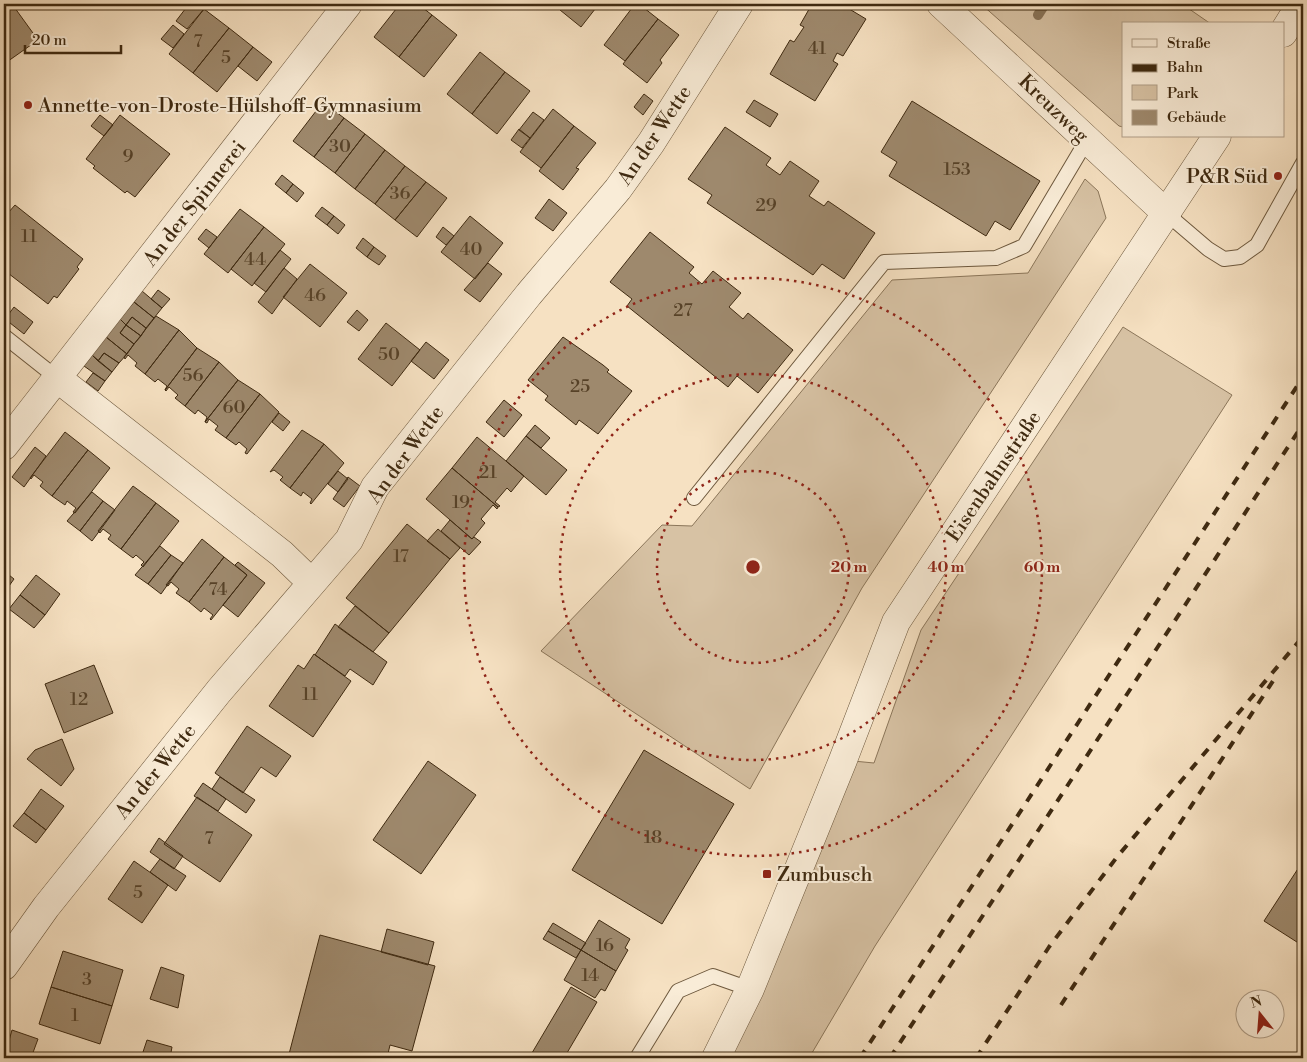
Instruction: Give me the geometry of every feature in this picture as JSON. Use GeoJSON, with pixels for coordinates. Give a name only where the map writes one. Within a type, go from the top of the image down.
{"type":"FeatureCollection","features":[{"type":"Feature","properties":{"kind":"street","name":"An der Spinnerei"},"geometry":{"type":"LineString","coordinates":[[4,446],[348,4]]}},
{"type":"Feature","properties":{"kind":"street","name":"An der Wette"},"geometry":{"type":"LineString","coordinates":[[4,966],[46,906],[219,691],[349,540],[376,486],[524,301],[618,189],[651,143],[739,4]]}},
{"type":"Feature","properties":{"kind":"street","name":"Kreuzweg"},"geometry":{"type":"LineString","coordinates":[[941,4],[1167,214]]}},
{"type":"Feature","properties":{"kind":"street"},"geometry":{"type":"LineString","coordinates":[[1284,31],[1300,4]]}},
{"type":"Feature","properties":{"kind":"street","name":"Eisenbahnstraße"},"geometry":{"type":"LineString","coordinates":[[716,1058],[750,989],[843,760],[896,622],[1216,138]]}},
{"type":"Feature","properties":{"kind":"street"},"geometry":{"type":"LineString","coordinates":[[57,378],[282,554],[312,583]]}},
{"type":"Feature","properties":{"kind":"lane"},"geometry":{"type":"LineString","coordinates":[[694,498],[884,262],[996,258],[1024,246],[1087,140]]}},
{"type":"Feature","properties":{"kind":"lane"},"geometry":{"type":"LineString","coordinates":[[1167,214],[1208,249],[1224,259],[1240,257],[1257,245],[1303,163]]}},
{"type":"Feature","properties":{"kind":"lane"},"geometry":{"type":"LineString","coordinates":[[4,336],[57,378]]}},
{"type":"Feature","properties":{"kind":"lane"},"geometry":{"type":"LineString","coordinates":[[637,1058],[678,991],[713,976],[750,989]]}},
{"type":"Feature","properties":{"kind":"green space"},"geometry":{"type":"Polygon","coordinates":[[[981,4],[1182,4],[1208,22],[1122,22],[1122,127],[981,4]]]}},
{"type":"Feature","properties":{"kind":"green space"},"geometry":{"type":"Polygon","coordinates":[[[1085,179],[1098,191],[1106,218],[862,588],[750,789],[541,651],[662,525],[692,526],[892,280],[1028,273],[1085,179]]]}},
{"type":"Feature","properties":{"kind":"green space"},"geometry":{"type":"Polygon","coordinates":[[[1123,327],[1232,395],[875,946],[809,1058],[716,1058],[843,760],[874,763],[921,630],[1123,327]]]}},
{"type":"Feature","properties":{"kind":"building","name":"Annette-von-Droste-Hülshoff-Gymnasium"},"geometry":{"type":"Polygon","coordinates":[[[4,4],[12,4],[38,40],[4,64],[4,4]]]}},
{"type":"Feature","properties":{"kind":"building"},"geometry":{"type":"Polygon","coordinates":[[[189,4],[198,4],[204,9],[187,29],[176,21],[189,4]]]}},
{"type":"Feature","properties":{"kind":"building"},"geometry":{"type":"Polygon","coordinates":[[[400,4],[418,4],[432,15],[399,57],[374,37],[400,4]]]}},
{"type":"Feature","properties":{"kind":"building"},"geometry":{"type":"Polygon","coordinates":[[[565,4],[599,4],[581,27],[560,10],[565,4]]]}},
{"type":"Feature","properties":{"kind":"building"},"geometry":{"type":"Polygon","coordinates":[[[635,4],[639,4],[658,19],[625,61],[604,45],[635,4]]]}},
{"type":"Feature","properties":{"kind":"building"},"geometry":{"type":"Polygon","coordinates":[[[812,4],[841,4],[866,19],[843,56],[837,53],[833,61],[838,64],[815,101],[770,74],[790,40],[794,42],[804,27],[800,25],[812,4]]]}},
{"type":"Feature","properties":{"kind":"building"},"geometry":{"type":"Polygon","coordinates":[[[204,9],[229,28],[193,73],[169,54],[204,9]]]}},
{"type":"Feature","properties":{"kind":"building"},"geometry":{"type":"Polygon","coordinates":[[[432,15],[457,35],[424,77],[399,57],[432,15]]]}},
{"type":"Feature","properties":{"kind":"building"},"geometry":{"type":"Polygon","coordinates":[[[658,19],[679,35],[660,60],[662,63],[647,83],[623,64],[658,19]]]}},
{"type":"Feature","properties":{"kind":"building"},"geometry":{"type":"Polygon","coordinates":[[[173,25],[184,34],[173,48],[161,39],[173,25]]]}},
{"type":"Feature","properties":{"kind":"building"},"geometry":{"type":"Polygon","coordinates":[[[229,28],[253,47],[217,92],[193,73],[229,28]]]}},
{"type":"Feature","properties":{"kind":"building"},"geometry":{"type":"Polygon","coordinates":[[[253,47],[272,62],[257,81],[238,66],[253,47]]]}},
{"type":"Feature","properties":{"kind":"building"},"geometry":{"type":"Polygon","coordinates":[[[480,52],[505,72],[472,114],[447,94],[480,52]]]}},
{"type":"Feature","properties":{"kind":"building"},"geometry":{"type":"Polygon","coordinates":[[[505,72],[530,91],[497,134],[472,114],[505,72]]]}},
{"type":"Feature","properties":{"kind":"building"},"geometry":{"type":"Polygon","coordinates":[[[644,94],[653,101],[643,115],[634,107],[644,94]]]}},
{"type":"Feature","properties":{"kind":"building"},"geometry":{"type":"Polygon","coordinates":[[[754,100],[778,114],[770,127],[746,112],[754,100]]]}},
{"type":"Feature","properties":{"kind":"building"},"geometry":{"type":"Polygon","coordinates":[[[912,101],[1040,181],[1010,230],[995,221],[986,236],[889,176],[897,162],[881,152],[912,101]]]}},
{"type":"Feature","properties":{"kind":"building"},"geometry":{"type":"Polygon","coordinates":[[[323,102],[344,118],[314,157],[293,141],[323,102]]]}},
{"type":"Feature","properties":{"kind":"building"},"geometry":{"type":"Polygon","coordinates":[[[553,109],[574,126],[541,168],[520,152],[553,109]]]}},
{"type":"Feature","properties":{"kind":"building"},"geometry":{"type":"Polygon","coordinates":[[[533,112],[544,120],[530,138],[519,130],[533,112]]]}},
{"type":"Feature","properties":{"kind":"building"},"geometry":{"type":"Polygon","coordinates":[[[100,115],[113,125],[104,136],[91,126],[100,115]]]}},
{"type":"Feature","properties":{"kind":"building"},"geometry":{"type":"Polygon","coordinates":[[[120,115],[170,154],[135,197],[127,191],[125,193],[93,168],[95,166],[86,159],[120,115]]]}},
{"type":"Feature","properties":{"kind":"building"},"geometry":{"type":"Polygon","coordinates":[[[344,118],[365,134],[335,173],[314,157],[344,118]]]}},
{"type":"Feature","properties":{"kind":"building"},"geometry":{"type":"Polygon","coordinates":[[[574,126],[596,143],[576,168],[579,169],[563,190],[539,171],[574,126]]]}},
{"type":"Feature","properties":{"kind":"building"},"geometry":{"type":"Polygon","coordinates":[[[725,127],[771,158],[766,165],[780,175],[790,161],[819,181],[809,196],[824,206],[828,201],[875,233],[844,279],[822,264],[813,275],[707,203],[712,195],[688,179],[725,127]]]}},
{"type":"Feature","properties":{"kind":"building"},"geometry":{"type":"Polygon","coordinates":[[[519,129],[530,138],[522,148],[511,140],[519,129]]]}},
{"type":"Feature","properties":{"kind":"building"},"geometry":{"type":"Polygon","coordinates":[[[365,134],[385,150],[355,189],[335,173],[365,134]]]}},
{"type":"Feature","properties":{"kind":"building"},"geometry":{"type":"Polygon","coordinates":[[[385,150],[405,166],[375,204],[355,189],[385,150]]]}},
{"type":"Feature","properties":{"kind":"building"},"geometry":{"type":"Polygon","coordinates":[[[405,166],[426,182],[395,220],[375,204],[405,166]]]}},
{"type":"Feature","properties":{"kind":"building"},"geometry":{"type":"Polygon","coordinates":[[[282,175],[293,184],[286,193],[275,184],[282,175]]]}},
{"type":"Feature","properties":{"kind":"building"},"geometry":{"type":"Polygon","coordinates":[[[426,182],[447,198],[417,237],[395,220],[426,182]]]}},
{"type":"Feature","properties":{"kind":"building"},"geometry":{"type":"Polygon","coordinates":[[[293,184],[304,193],[297,202],[286,193],[293,184]]]}},
{"type":"Feature","properties":{"kind":"building"},"geometry":{"type":"Polygon","coordinates":[[[549,199],[567,213],[553,231],[535,218],[549,199]]]}},
{"type":"Feature","properties":{"kind":"building"},"geometry":{"type":"Polygon","coordinates":[[[15,205],[83,259],[77,267],[79,269],[57,298],[54,296],[48,304],[4,270],[4,214],[6,211],[8,213],[15,205]]]}},
{"type":"Feature","properties":{"kind":"building"},"geometry":{"type":"Polygon","coordinates":[[[322,207],[334,216],[327,225],[315,216],[322,207]]]}},
{"type":"Feature","properties":{"kind":"building"},"geometry":{"type":"Polygon","coordinates":[[[240,209],[264,227],[228,273],[204,254],[240,209]]]}},
{"type":"Feature","properties":{"kind":"building"},"geometry":{"type":"Polygon","coordinates":[[[334,216],[345,225],[338,234],[327,225],[334,216]]]}},
{"type":"Feature","properties":{"kind":"building"},"geometry":{"type":"Polygon","coordinates":[[[470,216],[503,243],[475,279],[441,252],[470,216]]]}},
{"type":"Feature","properties":{"kind":"building"},"geometry":{"type":"Polygon","coordinates":[[[264,227],[285,244],[252,286],[231,269],[264,227]]]}},
{"type":"Feature","properties":{"kind":"building"},"geometry":{"type":"Polygon","coordinates":[[[443,227],[454,236],[446,245],[436,237],[443,227]]]}},
{"type":"Feature","properties":{"kind":"building"},"geometry":{"type":"Polygon","coordinates":[[[206,229],[217,237],[209,248],[198,239],[206,229]]]}},
{"type":"Feature","properties":{"kind":"building"},"geometry":{"type":"Polygon","coordinates":[[[650,232],[694,267],[689,273],[702,284],[713,271],[741,293],[729,307],[743,319],[748,313],[793,350],[758,393],[737,376],[728,387],[627,306],[632,299],[610,282],[650,232]]]}},
{"type":"Feature","properties":{"kind":"building"},"geometry":{"type":"Polygon","coordinates":[[[363,238],[374,247],[367,257],[356,248],[363,238]]]}},
{"type":"Feature","properties":{"kind":"building"},"geometry":{"type":"Polygon","coordinates":[[[374,247],[386,256],[379,265],[367,257],[374,247]]]}},
{"type":"Feature","properties":{"kind":"building"},"geometry":{"type":"Polygon","coordinates":[[[280,250],[291,259],[266,292],[254,283],[280,250]]]}},
{"type":"Feature","properties":{"kind":"building"},"geometry":{"type":"Polygon","coordinates":[[[488,263],[502,274],[480,302],[464,290],[488,263]]]}},
{"type":"Feature","properties":{"kind":"building"},"geometry":{"type":"Polygon","coordinates":[[[310,264],[347,293],[320,327],[283,297],[310,264]]]}},
{"type":"Feature","properties":{"kind":"building"},"geometry":{"type":"Polygon","coordinates":[[[284,268],[297,279],[272,314],[258,302],[284,268]]]}},
{"type":"Feature","properties":{"kind":"building"},"geometry":{"type":"Polygon","coordinates":[[[158,290],[170,299],[162,308],[151,299],[158,290]]]}},
{"type":"Feature","properties":{"kind":"building"},"geometry":{"type":"Polygon","coordinates":[[[142,291],[162,308],[154,318],[134,302],[142,291]]]}},
{"type":"Feature","properties":{"kind":"building"},"geometry":{"type":"Polygon","coordinates":[[[134,302],[154,318],[146,328],[132,317],[126,325],[120,319],[134,302]]]}},
{"type":"Feature","properties":{"kind":"building"},"geometry":{"type":"Polygon","coordinates":[[[14,307],[33,322],[24,334],[5,319],[14,307]]]}},
{"type":"Feature","properties":{"kind":"building"},"geometry":{"type":"Polygon","coordinates":[[[357,310],[368,320],[359,331],[347,322],[357,310]]]}},
{"type":"Feature","properties":{"kind":"building"},"geometry":{"type":"Polygon","coordinates":[[[156,316],[179,330],[145,374],[135,366],[137,363],[128,355],[125,359],[124,357],[156,316]]]}},
{"type":"Feature","properties":{"kind":"building"},"geometry":{"type":"Polygon","coordinates":[[[132,317],[146,328],[141,336],[126,325],[132,317]]]}},
{"type":"Feature","properties":{"kind":"building"},"geometry":{"type":"Polygon","coordinates":[[[120,319],[126,325],[120,333],[134,344],[127,354],[106,337],[120,319]]]}},
{"type":"Feature","properties":{"kind":"building"},"geometry":{"type":"Polygon","coordinates":[[[386,323],[420,350],[392,386],[358,359],[386,323]]]}},
{"type":"Feature","properties":{"kind":"building"},"geometry":{"type":"Polygon","coordinates":[[[126,325],[141,336],[134,344],[120,333],[126,325]]]}},
{"type":"Feature","properties":{"kind":"building"},"geometry":{"type":"Polygon","coordinates":[[[179,330],[197,348],[165,390],[167,386],[158,379],[155,382],[145,374],[179,330]]]}},
{"type":"Feature","properties":{"kind":"building"},"geometry":{"type":"Polygon","coordinates":[[[106,337],[127,354],[119,363],[104,353],[98,361],[92,355],[106,337]]]}},
{"type":"Feature","properties":{"kind":"building"},"geometry":{"type":"Polygon","coordinates":[[[563,337],[603,365],[609,370],[607,372],[632,391],[598,434],[579,420],[576,425],[545,400],[548,396],[528,380],[563,337]]]}},
{"type":"Feature","properties":{"kind":"building"},"geometry":{"type":"Polygon","coordinates":[[[426,342],[449,360],[434,379],[411,361],[426,342]]]}},
{"type":"Feature","properties":{"kind":"building"},"geometry":{"type":"Polygon","coordinates":[[[197,348],[219,362],[185,406],[175,398],[178,395],[169,387],[165,390],[197,348]]]}},
{"type":"Feature","properties":{"kind":"building"},"geometry":{"type":"Polygon","coordinates":[[[104,353],[119,363],[112,372],[98,361],[104,353]]]}},
{"type":"Feature","properties":{"kind":"building"},"geometry":{"type":"Polygon","coordinates":[[[92,355],[112,372],[105,381],[84,366],[92,355]]]}},
{"type":"Feature","properties":{"kind":"building"},"geometry":{"type":"Polygon","coordinates":[[[219,362],[238,380],[205,422],[207,417],[198,410],[195,414],[185,406],[219,362]]]}},
{"type":"Feature","properties":{"kind":"building"},"geometry":{"type":"Polygon","coordinates":[[[93,373],[105,381],[98,391],[86,382],[93,373]]]}},
{"type":"Feature","properties":{"kind":"building"},"geometry":{"type":"Polygon","coordinates":[[[238,380],[260,394],[226,438],[215,430],[218,426],[209,419],[207,423],[205,422],[238,380]]]}},
{"type":"Feature","properties":{"kind":"building"},"geometry":{"type":"Polygon","coordinates":[[[260,394],[279,412],[247,454],[245,453],[247,449],[239,442],[236,445],[226,438],[260,394]]]}},
{"type":"Feature","properties":{"kind":"building"},"geometry":{"type":"Polygon","coordinates":[[[504,400],[522,415],[504,437],[486,422],[504,400]]]}},
{"type":"Feature","properties":{"kind":"building"},"geometry":{"type":"Polygon","coordinates":[[[279,413],[290,422],[283,431],[272,422],[279,413]]]}},
{"type":"Feature","properties":{"kind":"building"},"geometry":{"type":"Polygon","coordinates":[[[535,425],[550,438],[541,448],[526,436],[535,425]]]}},
{"type":"Feature","properties":{"kind":"building"},"geometry":{"type":"Polygon","coordinates":[[[302,430],[324,444],[290,488],[280,480],[283,477],[274,470],[270,472],[302,430]]]}},
{"type":"Feature","properties":{"kind":"building"},"geometry":{"type":"Polygon","coordinates":[[[65,432],[88,450],[52,496],[40,486],[43,482],[34,475],[30,478],[65,432]]]}},
{"type":"Feature","properties":{"kind":"building"},"geometry":{"type":"Polygon","coordinates":[[[526,436],[567,470],[546,495],[506,461],[526,436]]]}},
{"type":"Feature","properties":{"kind":"building"},"geometry":{"type":"Polygon","coordinates":[[[477,437],[524,476],[511,492],[507,488],[495,502],[500,506],[498,507],[452,468],[477,437]]]}},
{"type":"Feature","properties":{"kind":"building"},"geometry":{"type":"Polygon","coordinates":[[[324,444],[344,463],[311,504],[312,499],[303,492],[301,496],[290,488],[324,444]]]}},
{"type":"Feature","properties":{"kind":"building"},"geometry":{"type":"Polygon","coordinates":[[[35,447],[46,456],[24,487],[12,477],[35,447]]]}},
{"type":"Feature","properties":{"kind":"building"},"geometry":{"type":"Polygon","coordinates":[[[88,450],[110,468],[75,513],[73,512],[76,508],[67,501],[65,505],[52,496],[88,450]]]}},
{"type":"Feature","properties":{"kind":"building"},"geometry":{"type":"Polygon","coordinates":[[[452,468],[498,507],[497,509],[493,505],[481,519],[485,523],[472,539],[426,499],[452,468]]]}},
{"type":"Feature","properties":{"kind":"building"},"geometry":{"type":"Polygon","coordinates":[[[338,471],[348,479],[338,492],[328,484],[338,471]]]}},
{"type":"Feature","properties":{"kind":"building"},"geometry":{"type":"Polygon","coordinates":[[[348,477],[360,486],[344,507],[333,499],[348,477]]]}},
{"type":"Feature","properties":{"kind":"building"},"geometry":{"type":"Polygon","coordinates":[[[133,486],[156,503],[121,549],[108,539],[111,535],[103,529],[100,533],[98,531],[133,486]]]}},
{"type":"Feature","properties":{"kind":"building"},"geometry":{"type":"Polygon","coordinates":[[[92,492],[103,501],[80,531],[67,521],[92,492]]]}},
{"type":"Feature","properties":{"kind":"building"},"geometry":{"type":"Polygon","coordinates":[[[103,501],[115,510],[92,541],[80,531],[103,501]]]}},
{"type":"Feature","properties":{"kind":"building"},"geometry":{"type":"Polygon","coordinates":[[[156,503],[179,521],[143,567],[141,565],[144,562],[136,555],[133,558],[121,549],[156,503]]]}},
{"type":"Feature","properties":{"kind":"building"},"geometry":{"type":"Polygon","coordinates":[[[450,520],[472,539],[474,537],[481,542],[469,555],[441,531],[450,520]]]}},
{"type":"Feature","properties":{"kind":"building"},"geometry":{"type":"Polygon","coordinates":[[[407,524],[450,559],[389,633],[346,598],[407,524]]]}},
{"type":"Feature","properties":{"kind":"building"},"geometry":{"type":"Polygon","coordinates":[[[438,529],[460,548],[450,559],[427,541],[438,529]]]}},
{"type":"Feature","properties":{"kind":"building"},"geometry":{"type":"Polygon","coordinates":[[[202,539],[224,557],[189,602],[176,593],[179,589],[171,582],[168,586],[166,585],[202,539]]]}},
{"type":"Feature","properties":{"kind":"building"},"geometry":{"type":"Polygon","coordinates":[[[160,546],[171,555],[148,584],[135,575],[160,546]]]}},
{"type":"Feature","properties":{"kind":"building"},"geometry":{"type":"Polygon","coordinates":[[[171,555],[183,563],[161,594],[148,584],[171,555]]]}},
{"type":"Feature","properties":{"kind":"building"},"geometry":{"type":"Polygon","coordinates":[[[224,557],[247,575],[211,620],[213,615],[204,608],[201,612],[189,602],[224,557]]]}},
{"type":"Feature","properties":{"kind":"building"},"geometry":{"type":"Polygon","coordinates":[[[238,562],[265,583],[238,617],[223,605],[247,575],[235,565],[238,562]]]}},
{"type":"Feature","properties":{"kind":"building"},"geometry":{"type":"Polygon","coordinates":[[[4,571],[14,579],[4,593],[4,571]]]}},
{"type":"Feature","properties":{"kind":"building"},"geometry":{"type":"Polygon","coordinates":[[[36,575],[60,594],[45,615],[20,595],[36,575]]]}},
{"type":"Feature","properties":{"kind":"building"},"geometry":{"type":"Polygon","coordinates":[[[20,595],[45,615],[34,628],[9,609],[20,595]]]}},
{"type":"Feature","properties":{"kind":"building"},"geometry":{"type":"Polygon","coordinates":[[[355,606],[389,633],[373,652],[338,627],[355,606]]]}},
{"type":"Feature","properties":{"kind":"building"},"geometry":{"type":"Polygon","coordinates":[[[335,624],[387,662],[373,685],[350,669],[345,676],[315,655],[335,624]]]}},
{"type":"Feature","properties":{"kind":"building"},"geometry":{"type":"Polygon","coordinates":[[[314,654],[351,681],[313,737],[269,706],[298,665],[304,669],[314,654]]]}},
{"type":"Feature","properties":{"kind":"building"},"geometry":{"type":"Polygon","coordinates":[[[94,665],[113,713],[64,733],[45,684],[94,665]]]}},
{"type":"Feature","properties":{"kind":"building"},"geometry":{"type":"Polygon","coordinates":[[[247,726],[291,756],[276,777],[261,767],[243,793],[215,773],[247,726]]]}},
{"type":"Feature","properties":{"kind":"building"},"geometry":{"type":"Polygon","coordinates":[[[62,739],[74,769],[61,786],[27,759],[35,750],[62,739]]]}},
{"type":"Feature","properties":{"kind":"building"},"geometry":{"type":"Polygon","coordinates":[[[644,750],[734,804],[662,924],[572,870],[644,750]]]}},
{"type":"Feature","properties":{"kind":"building"},"geometry":{"type":"Polygon","coordinates":[[[428,761],[476,795],[421,874],[373,840],[428,761]]]}},
{"type":"Feature","properties":{"kind":"building"},"geometry":{"type":"Polygon","coordinates":[[[220,777],[255,800],[246,813],[212,789],[220,777]]]}},
{"type":"Feature","properties":{"kind":"building"},"geometry":{"type":"Polygon","coordinates":[[[203,783],[226,799],[218,811],[194,796],[203,783]]]}},
{"type":"Feature","properties":{"kind":"building"},"geometry":{"type":"Polygon","coordinates":[[[41,789],[64,806],[46,830],[24,813],[41,789]]]}},
{"type":"Feature","properties":{"kind":"building"},"geometry":{"type":"Polygon","coordinates":[[[197,797],[252,835],[220,882],[164,844],[197,797]]]}},
{"type":"Feature","properties":{"kind":"building"},"geometry":{"type":"Polygon","coordinates":[[[24,813],[46,830],[36,843],[13,826],[24,813]]]}},
{"type":"Feature","properties":{"kind":"building"},"geometry":{"type":"Polygon","coordinates":[[[159,838],[183,856],[174,869],[150,852],[159,838]]]}},
{"type":"Feature","properties":{"kind":"building"},"geometry":{"type":"Polygon","coordinates":[[[160,859],[186,876],[176,891],[150,872],[160,859]]]}},
{"type":"Feature","properties":{"kind":"building"},"geometry":{"type":"Polygon","coordinates":[[[134,861],[168,885],[142,923],[108,899],[134,861]]]}},
{"type":"Feature","properties":{"kind":"building"},"geometry":{"type":"Polygon","coordinates":[[[1303,861],[1303,940],[1300,944],[1264,921],[1303,861]]]}},
{"type":"Feature","properties":{"kind":"building"},"geometry":{"type":"Polygon","coordinates":[[[599,920],[630,939],[625,948],[628,950],[616,971],[581,950],[599,920]]]}},
{"type":"Feature","properties":{"kind":"building"},"geometry":{"type":"Polygon","coordinates":[[[553,923],[586,943],[581,950],[548,931],[553,923]]]}},
{"type":"Feature","properties":{"kind":"building"},"geometry":{"type":"Polygon","coordinates":[[[387,929],[434,942],[428,965],[381,952],[387,929]]]}},
{"type":"Feature","properties":{"kind":"building"},"geometry":{"type":"Polygon","coordinates":[[[548,931],[581,950],[576,958],[543,939],[548,931]]]}},
{"type":"Feature","properties":{"kind":"building"},"geometry":{"type":"Polygon","coordinates":[[[320,935],[435,966],[412,1051],[390,1045],[387,1058],[288,1058],[320,935]]]}},
{"type":"Feature","properties":{"kind":"building"},"geometry":{"type":"Polygon","coordinates":[[[581,950],[616,971],[605,991],[601,989],[595,998],[564,980],[581,950]]]}},
{"type":"Feature","properties":{"kind":"building"},"geometry":{"type":"Polygon","coordinates":[[[63,951],[123,970],[112,1006],[51,987],[63,951]]]}},
{"type":"Feature","properties":{"kind":"building"},"geometry":{"type":"Polygon","coordinates":[[[161,967],[184,975],[178,1008],[150,999],[161,967]]]}},
{"type":"Feature","properties":{"kind":"building"},"geometry":{"type":"Polygon","coordinates":[[[51,987],[112,1006],[100,1044],[39,1024],[51,987]]]}},
{"type":"Feature","properties":{"kind":"building"},"geometry":{"type":"Polygon","coordinates":[[[571,987],[597,1002],[564,1058],[529,1058],[571,987]]]}},
{"type":"Feature","properties":{"kind":"building"},"geometry":{"type":"Polygon","coordinates":[[[12,1030],[38,1039],[31,1058],[4,1058],[12,1030]]]}},
{"type":"Feature","properties":{"kind":"building"},"geometry":{"type":"Polygon","coordinates":[[[147,1040],[172,1047],[170,1058],[141,1058],[147,1040]]]}},
{"type":"Feature","properties":{"kind":"waterway"},"geometry":{"type":"LineString","coordinates":[[1038,15],[1045,4]]}},
{"type":"Feature","properties":{"kind":"railway"},"geometry":{"type":"LineString","coordinates":[[860,1058],[1303,377]]}},
{"type":"Feature","properties":{"kind":"railway"},"geometry":{"type":"LineString","coordinates":[[890,1058],[1303,424]]}},
{"type":"Feature","properties":{"kind":"railway"},"geometry":{"type":"LineString","coordinates":[[976,1058],[1049,947],[1117,857],[1300,640]]}},
{"type":"Feature","properties":{"kind":"railway"},"geometry":{"type":"LineString","coordinates":[[1061,1005],[1273,681]]}},
{"type":"Feature","properties":{"kind":"place","name":"Annette-von-Droste-Hülshoff-Gymnasium"},"geometry":{"type":"Point","coordinates":[28,105]}},
{"type":"Feature","properties":{"kind":"place","name":"P&R Süd"},"geometry":{"type":"Point","coordinates":[1278,176]}},
{"type":"Feature","properties":{"kind":"place","name":"Zumbusch"},"geometry":{"type":"Point","coordinates":[767,874]}}]}
